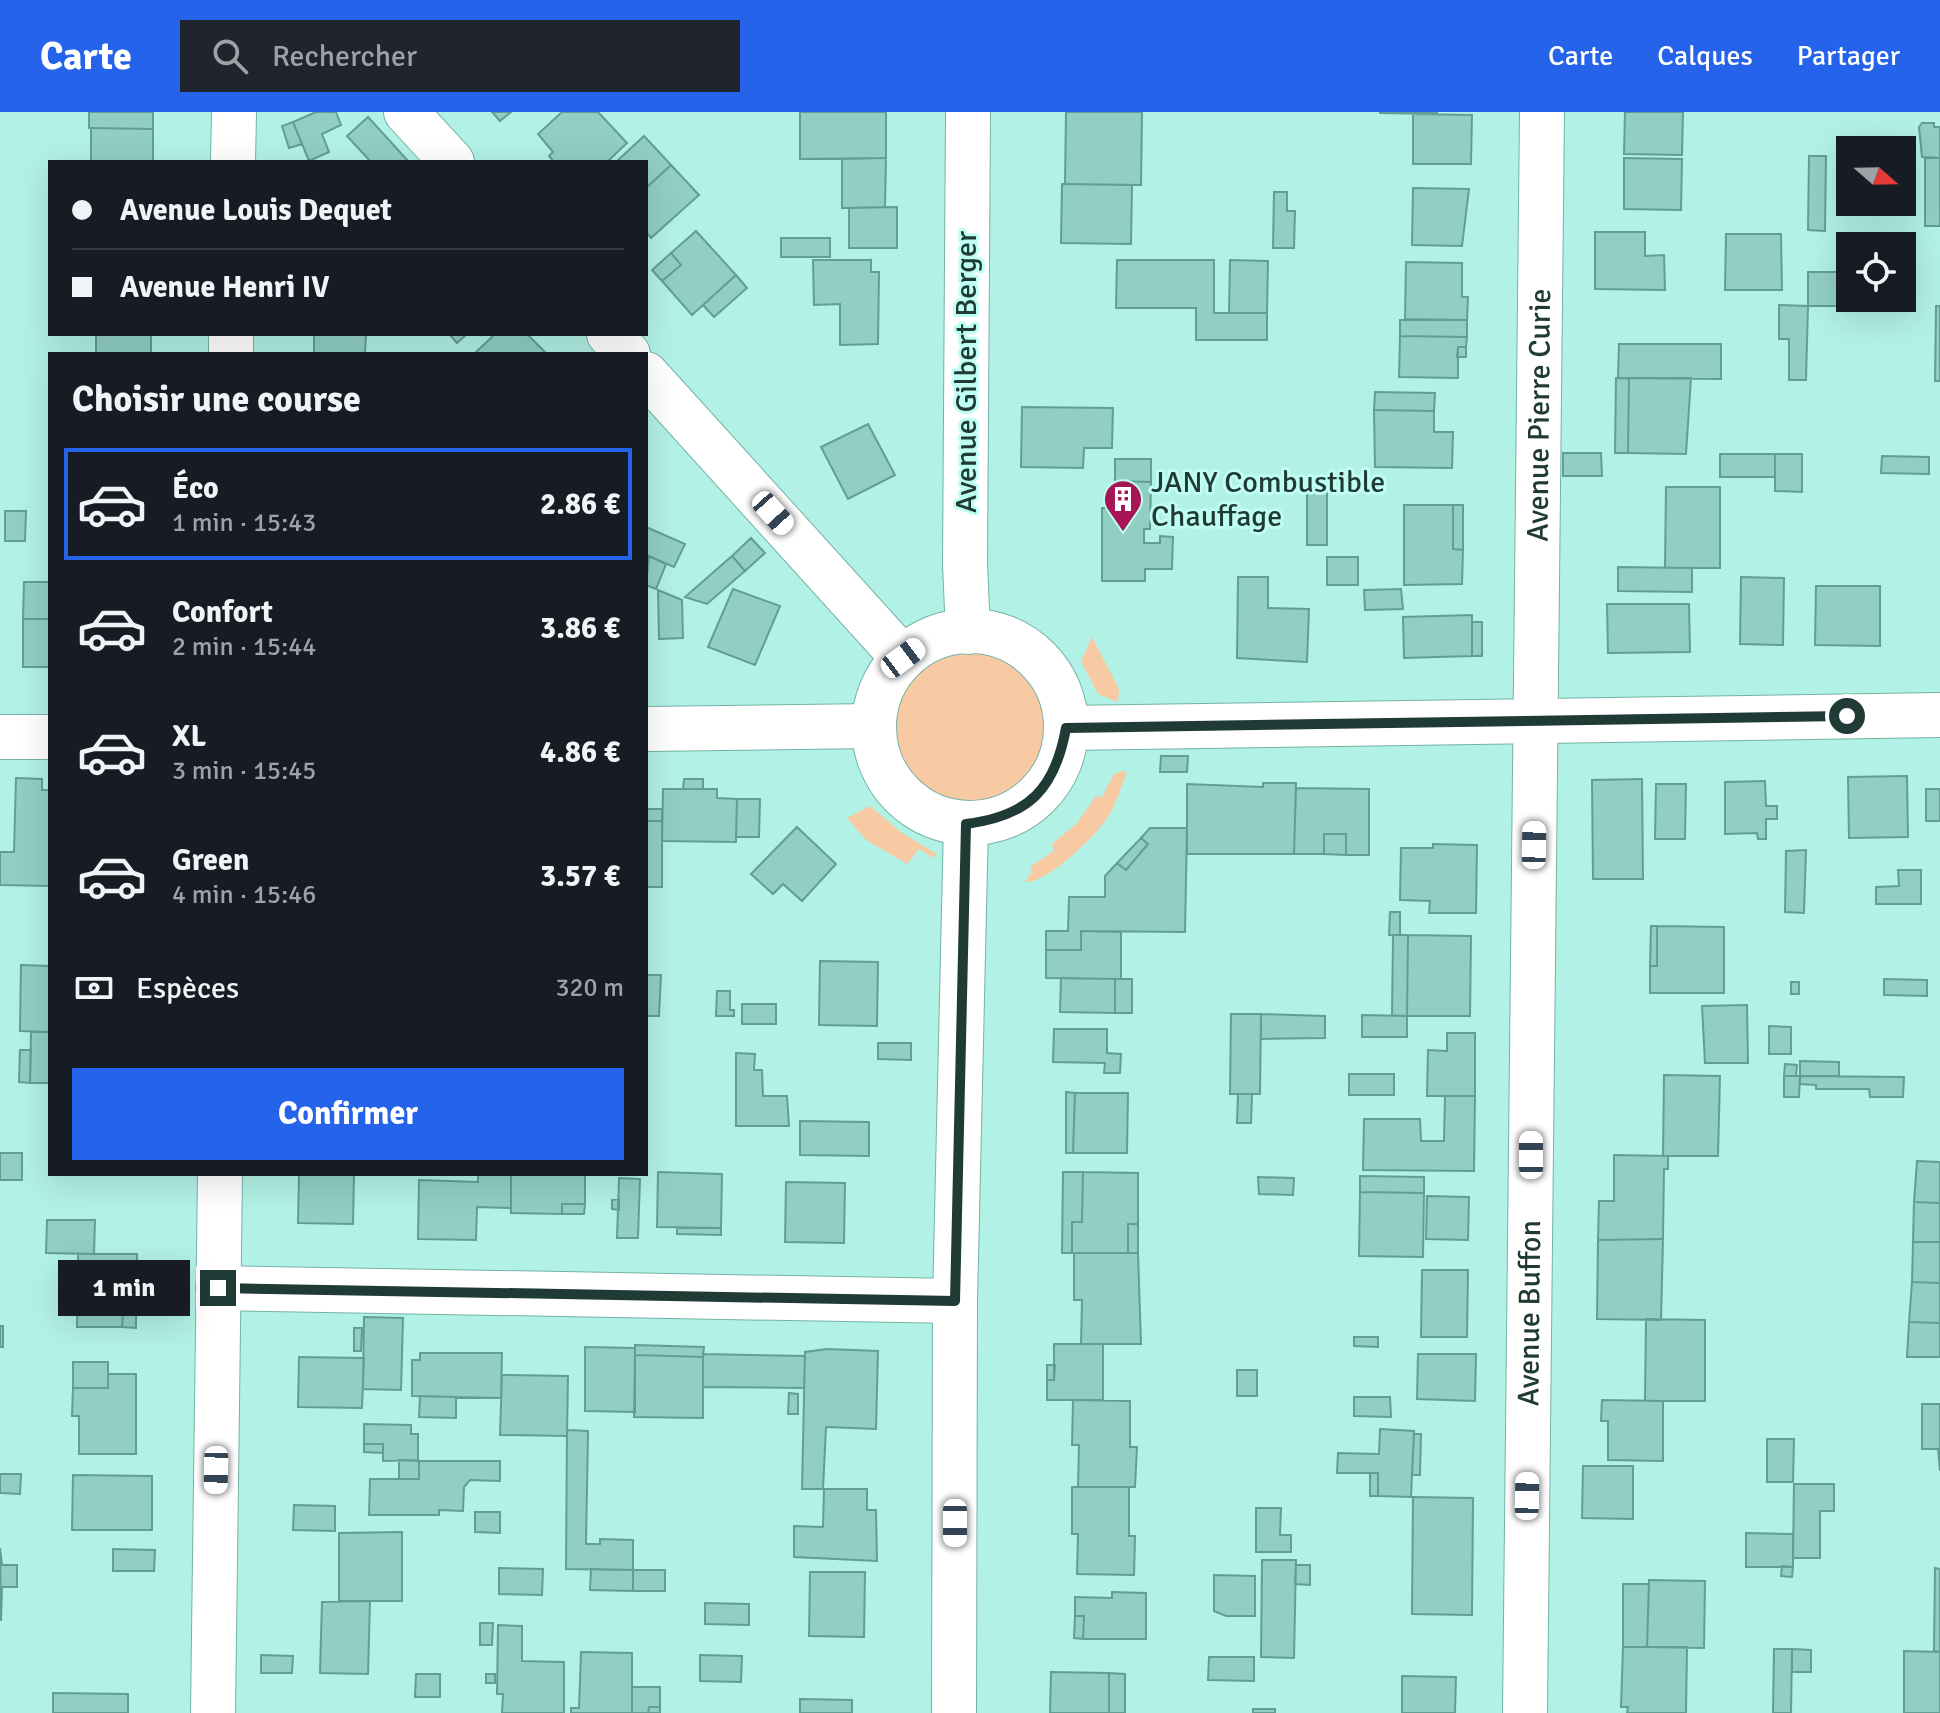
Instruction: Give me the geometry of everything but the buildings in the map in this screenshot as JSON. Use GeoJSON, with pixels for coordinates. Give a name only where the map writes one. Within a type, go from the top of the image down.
{"type":"FeatureCollection","features":[{"type":"Feature","properties":{"kind":"street"},"geometry":{"type":"LineString","coordinates":[[233,160],[234,112]]}},
{"type":"Feature","properties":{"kind":"street"},"geometry":{"type":"LineString","coordinates":[[406,112],[450,160]]}},
{"type":"Feature","properties":{"kind":"street","name":"Avenue Gilbert Berger"},"geometry":{"type":"LineString","coordinates":[[968,112],[965,564],[968,632]]}},
{"type":"Feature","properties":{"kind":"street","name":"Avenue Pierre Curie"},"geometry":{"type":"LineString","coordinates":[[1536,719],[1542,112]]}},
{"type":"Feature","properties":{"kind":"street"},"geometry":{"type":"LineString","coordinates":[[611,336],[626,352]]}},
{"type":"Feature","properties":{"kind":"street"},"geometry":{"type":"LineString","coordinates":[[648,376],[903,658]]}},
{"type":"Feature","properties":{"kind":"street"},"geometry":{"type":"LineString","coordinates":[[968,632],[989,632],[1014,642],[1036,657],[1053,679],[1063,703],[1066,728],[1060,760],[1045,786],[1023,807],[996,820],[966,824],[937,818],[911,804],[891,782],[878,756],[873,726],[882,690],[903,658],[940,636],[968,632]]}},
{"type":"Feature","properties":{"kind":"street"},"geometry":{"type":"LineString","coordinates":[[1066,728],[1940,715]]}},
{"type":"Feature","properties":{"kind":"street","name":"Avenue Buffon"},"geometry":{"type":"LineString","coordinates":[[1525,1713],[1536,719]]}},
{"type":"Feature","properties":{"kind":"street"},"geometry":{"type":"LineString","coordinates":[[648,729],[873,726]]}},
{"type":"Feature","properties":{"kind":"street"},"geometry":{"type":"LineString","coordinates":[[0,737],[48,737]]}},
{"type":"Feature","properties":{"kind":"street"},"geometry":{"type":"LineString","coordinates":[[954,1713],[955,1301],[966,824]]}},
{"type":"Feature","properties":{"kind":"street"},"geometry":{"type":"LineString","coordinates":[[213,1713],[220,1176]]}},
{"type":"Feature","properties":{"kind":"street"},"geometry":{"type":"LineString","coordinates":[[218,1288],[955,1301]]}},
{"type":"Feature","properties":{"kind":"shaded area"},"geometry":{"type":"Polygon","coordinates":[[[1092,637],[1119,689],[1118,702],[1098,694],[1081,661],[1092,637]]]}},
{"type":"Feature","properties":{"kind":"shaded area"},"geometry":{"type":"Polygon","coordinates":[[[968,651],[997,656],[1022,673],[1039,698],[1044,727],[1039,756],[1022,781],[997,798],[968,803],[939,798],[914,781],[897,756],[892,727],[897,698],[914,673],[939,656],[968,651]]]}},
{"type":"Feature","properties":{"kind":"shaded area"},"geometry":{"type":"Polygon","coordinates":[[[1127,772],[1118,796],[1101,826],[1057,868],[1034,881],[1025,882],[1032,872],[1030,867],[1054,851],[1052,844],[1077,823],[1096,796],[1102,797],[1114,774],[1127,772]]]}},
{"type":"Feature","properties":{"kind":"shaded area"},"geometry":{"type":"Polygon","coordinates":[[[870,806],[902,833],[937,854],[933,858],[919,849],[907,864],[866,840],[847,818],[870,806]]]}},
{"type":"Feature","properties":{"kind":"place","name":"JANY Combustible Chauffage"},"geometry":{"type":"Point","coordinates":[1123,533]}},
{"type":"Feature","properties":{"kind":"route"},"geometry":{"type":"LineString","coordinates":[[218,1288],[955,1301],[966,824],[996,820],[1023,807],[1045,786],[1060,760],[1066,728],[1847,716]]}}]}
